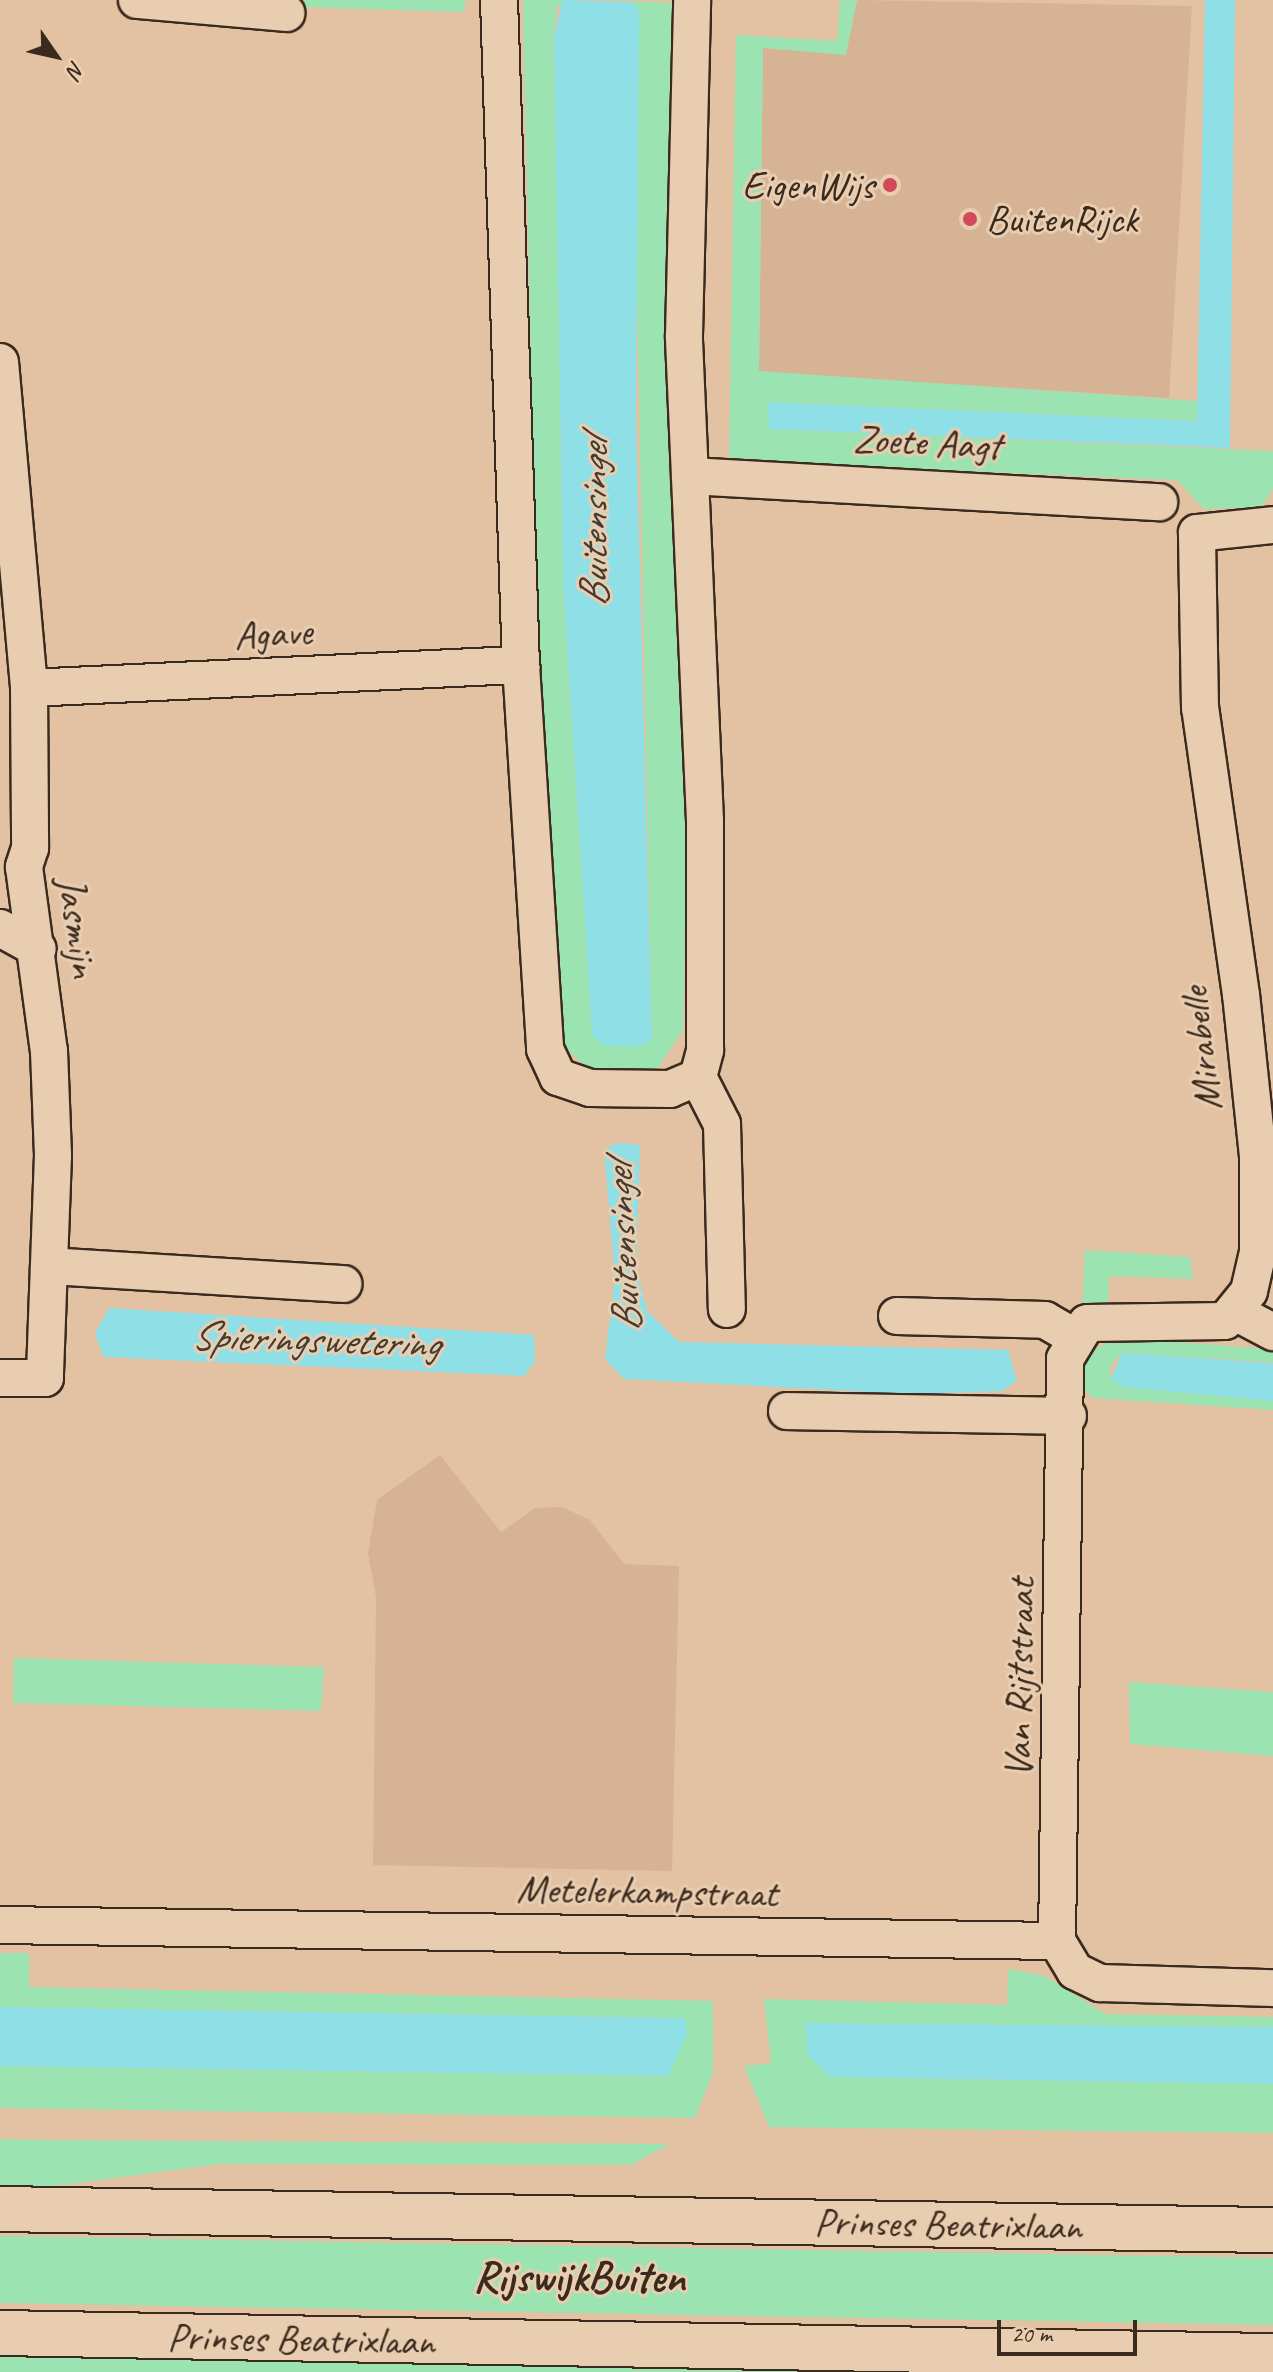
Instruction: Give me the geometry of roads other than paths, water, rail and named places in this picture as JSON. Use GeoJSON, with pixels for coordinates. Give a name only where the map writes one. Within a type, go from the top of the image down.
{"type":"FeatureCollection","features":[{"type":"Feature","properties":{"kind":"main road","name":"Prinses Beatrixlaan"},"geometry":{"type":"LineString","coordinates":[[0,2209],[1273,2230]]}},
{"type":"Feature","properties":{"kind":"main road","name":"Prinses Beatrixlaan"},"geometry":{"type":"LineString","coordinates":[[0,2333],[1273,2356]]}},
{"type":"Feature","properties":{"kind":"street"},"geometry":{"type":"LineString","coordinates":[[137,0],[286,13]]}},
{"type":"Feature","properties":{"kind":"street"},"geometry":{"type":"LineString","coordinates":[[499,0],[521,665],[545,1049],[558,1077],[590,1088],[670,1089],[698,1077]]}},
{"type":"Feature","properties":{"kind":"street"},"geometry":{"type":"LineString","coordinates":[[692,0],[684,335],[705,821],[705,1050],[698,1077],[722,1124],[727,1309]]}},
{"type":"Feature","properties":{"kind":"street","name":"Jasmijn"},"geometry":{"type":"LineString","coordinates":[[0,362],[29,688],[30,848],[12,873],[38,949],[53,1155],[45,1378],[0,1378]]}},
{"type":"Feature","properties":{"kind":"street","name":"Zoete Aagt"},"geometry":{"type":"LineString","coordinates":[[690,476],[1159,502]]}},
{"type":"Feature","properties":{"kind":"street","name":"Mirabelle"},"geometry":{"type":"LineString","coordinates":[[1237,1313],[1258,1253],[1257,996],[1201,721],[1197,533],[1273,525]]}},
{"type":"Feature","properties":{"kind":"street","name":"Agave"},"geometry":{"type":"LineString","coordinates":[[29,688],[521,665]]}},
{"type":"Feature","properties":{"kind":"street"},"geometry":{"type":"LineString","coordinates":[[0,928],[38,949]]}},
{"type":"Feature","properties":{"kind":"street"},"geometry":{"type":"LineString","coordinates":[[49,1266],[343,1284]]}},
{"type":"Feature","properties":{"kind":"street"},"geometry":{"type":"LineString","coordinates":[[897,1316],[1045,1320],[1073,1336],[1087,1323],[1207,1326],[1237,1313],[1273,1332]]}},
{"type":"Feature","properties":{"kind":"street","name":"Van Rijtstraat"},"geometry":{"type":"LineString","coordinates":[[1057,1941],[1068,1416],[1065,1359],[1073,1336]]}},
{"type":"Feature","properties":{"kind":"street"},"geometry":{"type":"LineString","coordinates":[[787,1411],[1068,1416]]}},
{"type":"Feature","properties":{"kind":"street","name":"Metelerkampstraat"},"geometry":{"type":"LineString","coordinates":[[0,1925],[1057,1941]]}},
{"type":"Feature","properties":{"kind":"street"},"geometry":{"type":"LineString","coordinates":[[1057,1941],[1075,1971],[1100,1983],[1273,1988]]}},
{"type":"Feature","properties":{"kind":"water","name":"Buitensingel"},"geometry":{"type":"Polygon","coordinates":[[[562,0],[631,2],[639,10],[636,416],[652,1041],[634,1047],[604,1045],[592,1035],[563,581],[554,38],[562,0]]]}},
{"type":"Feature","properties":{"kind":"water"},"geometry":{"type":"Polygon","coordinates":[[[1205,0],[1235,0],[1230,448],[769,429],[768,402],[1197,421],[1205,0]]]}},
{"type":"Feature","properties":{"kind":"water","name":"Buitensingel"},"geometry":{"type":"Polygon","coordinates":[[[618,1143],[640,1145],[636,1266],[647,1311],[679,1342],[1008,1350],[1017,1381],[1002,1391],[911,1394],[624,1379],[605,1359],[615,1278],[604,1149],[618,1143]]]}},
{"type":"Feature","properties":{"kind":"water","name":"Spieringswetering"},"geometry":{"type":"Polygon","coordinates":[[[109,1308],[534,1335],[535,1361],[524,1376],[103,1357],[95,1333],[109,1308]]]}},
{"type":"Feature","properties":{"kind":"water"},"geometry":{"type":"Polygon","coordinates":[[[1122,1353],[1273,1363],[1273,1401],[1124,1387],[1111,1379],[1122,1353]]]}},
{"type":"Feature","properties":{"kind":"water"},"geometry":{"type":"Polygon","coordinates":[[[0,2007],[685,2018],[687,2034],[668,2076],[0,2066],[0,2007]]]}},
{"type":"Feature","properties":{"kind":"water"},"geometry":{"type":"Polygon","coordinates":[[[805,2023],[1273,2027],[1273,2084],[830,2077],[808,2055],[805,2023]]]}},
{"type":"Feature","properties":{"kind":"place","name":"EigenWijs"},"geometry":{"type":"Point","coordinates":[890,185]}},
{"type":"Feature","properties":{"kind":"place","name":"BuitenRijck"},"geometry":{"type":"Point","coordinates":[970,219]}},
{"type":"Feature","properties":{"kind":"district","name":"RijswijkBuiten"},"geometry":{"type":"Point","coordinates":[579,2277]}}]}
